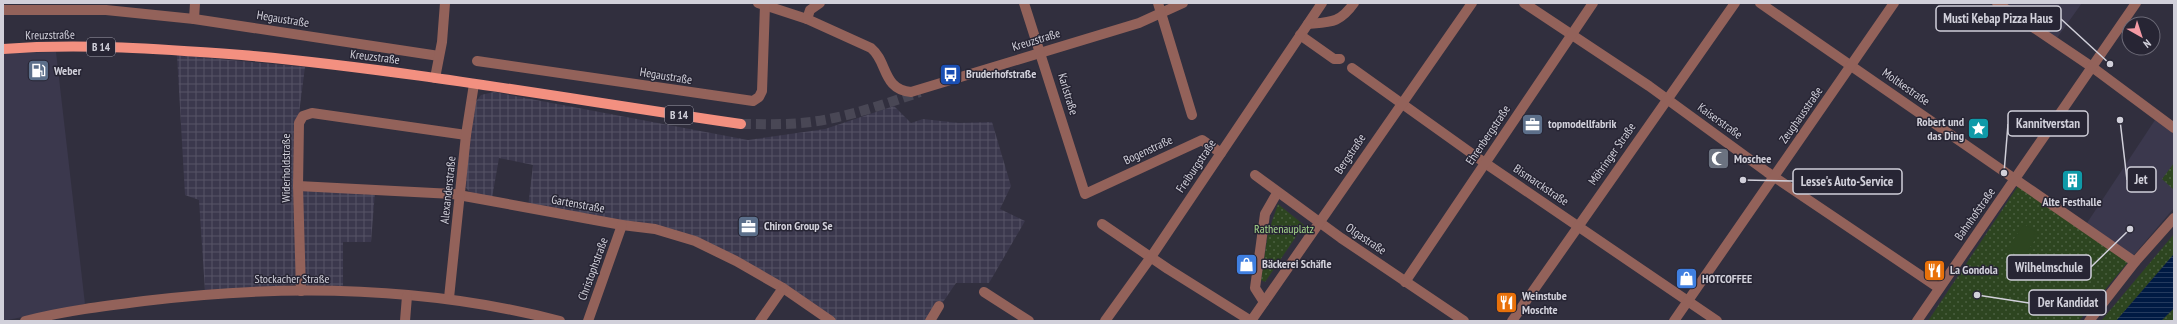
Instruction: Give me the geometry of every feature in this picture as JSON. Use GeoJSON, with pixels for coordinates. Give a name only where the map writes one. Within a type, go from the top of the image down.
{"type":"FeatureCollection","features":[{"type":"Feature","properties":{"kind":"main road","name":"Kreuzstraße"},"geometry":{"type":"LineString","coordinates":[[3,49],[114,47],[299,60],[435,78],[740,124]]}},
{"type":"Feature","properties":{"kind":"street"},"geometry":{"type":"LineString","coordinates":[[194,19],[195,3]]}},
{"type":"Feature","properties":{"kind":"street"},"geometry":{"type":"LineString","coordinates":[[435,78],[445,3]]}},
{"type":"Feature","properties":{"kind":"street"},"geometry":{"type":"LineString","coordinates":[[761,4],[784,7],[807,19],[810,10],[820,3]]}},
{"type":"Feature","properties":{"kind":"street","name":"Karlstraße"},"geometry":{"type":"LineString","coordinates":[[1024,3],[1041,52],[1085,194]]}},
{"type":"Feature","properties":{"kind":"street"},"geometry":{"type":"LineString","coordinates":[[1158,3],[1192,115]]}},
{"type":"Feature","properties":{"kind":"street","name":"Kreuzstraße"},"geometry":{"type":"LineString","coordinates":[[807,19],[871,48],[876,52],[890,82],[895,87],[905,91],[919,90],[1139,23],[1183,3]]}},
{"type":"Feature","properties":{"kind":"street","name":"Freiburgstraße"},"geometry":{"type":"LineString","coordinates":[[1105,321],[1151,257],[1322,3]]}},
{"type":"Feature","properties":{"kind":"street"},"geometry":{"type":"LineString","coordinates":[[1308,24],[1332,22],[1342,18],[1354,3]]}},
{"type":"Feature","properties":{"kind":"street","name":"Bergstraße"},"geometry":{"type":"LineString","coordinates":[[1251,321],[1401,103],[1472,3]]}},
{"type":"Feature","properties":{"kind":"street","name":"Kaiserstraße"},"geometry":{"type":"LineString","coordinates":[[1524,3],[1667,99],[1774,177],[1939,288]]}},
{"type":"Feature","properties":{"kind":"street","name":"Ehrenbergstraße"},"geometry":{"type":"LineString","coordinates":[[1405,282],[1593,3]]}},
{"type":"Feature","properties":{"kind":"street","name":"Möhringer Straße"},"geometry":{"type":"LineString","coordinates":[[1512,321],[1735,3]]}},
{"type":"Feature","properties":{"kind":"street","name":"Moltkestraße"},"geometry":{"type":"LineString","coordinates":[[1760,3],[2016,178],[2135,262]]}},
{"type":"Feature","properties":{"kind":"street","name":"Zeughausstraße"},"geometry":{"type":"LineString","coordinates":[[1674,321],[1894,3]]}},
{"type":"Feature","properties":{"kind":"street"},"geometry":{"type":"LineString","coordinates":[[1997,3],[2092,67],[2174,128]]}},
{"type":"Feature","properties":{"kind":"street","name":"Bahnhofstraße"},"geometry":{"type":"LineString","coordinates":[[1917,321],[2136,3]]}},
{"type":"Feature","properties":{"kind":"street","name":"Hegaustraße"},"geometry":{"type":"LineString","coordinates":[[477,61],[753,101],[762,91],[761,4]]}},
{"type":"Feature","properties":{"kind":"street","name":"Hegaustraße"},"geometry":{"type":"LineString","coordinates":[[3,10],[106,10],[194,19],[439,56]]}},
{"type":"Feature","properties":{"kind":"street"},"geometry":{"type":"LineString","coordinates":[[1300,35],[1334,59],[1340,59]]}},
{"type":"Feature","properties":{"kind":"street","name":"Bismarckstraße"},"geometry":{"type":"LineString","coordinates":[[1352,68],[1485,163],[1717,321]]}},
{"type":"Feature","properties":{"kind":"street","name":"Alexanderstraße"},"geometry":{"type":"LineString","coordinates":[[449,298],[461,195],[466,135],[474,84]]}},
{"type":"Feature","properties":{"kind":"street","name":"Widerholdstraße"},"geometry":{"type":"LineString","coordinates":[[301,291],[298,186],[299,123],[301,119],[308,113],[466,135]]}},
{"type":"Feature","properties":{"kind":"street","name":"Bogenstraße"},"geometry":{"type":"LineString","coordinates":[[1085,194],[1202,140],[1221,153]]}},
{"type":"Feature","properties":{"kind":"street","name":"Olgastraße"},"geometry":{"type":"LineString","coordinates":[[1254,175],[1319,223],[1464,321]]}},
{"type":"Feature","properties":{"kind":"street","name":"Gartenstraße"},"geometry":{"type":"LineString","coordinates":[[298,186],[461,195],[622,225],[656,229],[695,241],[736,261],[783,288],[831,321]]}},
{"type":"Feature","properties":{"kind":"street"},"geometry":{"type":"LineString","coordinates":[[1264,302],[1255,288],[1265,214],[1277,193]]}},
{"type":"Feature","properties":{"kind":"street"},"geometry":{"type":"LineString","coordinates":[[2089,321],[2135,262],[2174,218]]}},
{"type":"Feature","properties":{"kind":"street"},"geometry":{"type":"LineString","coordinates":[[1102,224],[1251,321]]}},
{"type":"Feature","properties":{"kind":"street","name":"Christophstraße"},"geometry":{"type":"LineString","coordinates":[[588,321],[622,225]]}},
{"type":"Feature","properties":{"kind":"street"},"geometry":{"type":"LineString","coordinates":[[760,321],[783,288]]}},
{"type":"Feature","properties":{"kind":"street","name":"Stockacher Straße"},"geometry":{"type":"LineString","coordinates":[[25,321],[75,311],[185,296],[301,291],[349,291],[449,298],[560,321]]}},
{"type":"Feature","properties":{"kind":"street"},"geometry":{"type":"LineString","coordinates":[[984,292],[1030,321]]}},
{"type":"Feature","properties":{"kind":"street"},"geometry":{"type":"LineString","coordinates":[[405,321],[407,296]]}},
{"type":"Feature","properties":{"kind":"street"},"geometry":{"type":"LineString","coordinates":[[930,321],[939,306]]}},
{"type":"Feature","properties":{"kind":"shaded area"},"geometry":{"type":"Polygon","coordinates":[[[2006,3],[2082,3],[2057,38],[2006,3]]]}},
{"type":"Feature","properties":{"kind":"shaded area"},"geometry":{"type":"Polygon","coordinates":[[[56,52],[85,304],[3,321],[3,53],[56,52]]]}},
{"type":"Feature","properties":{"kind":"shaded area"},"geometry":{"type":"Polygon","coordinates":[[[177,55],[305,67],[298,121],[295,185],[375,192],[371,242],[343,242],[343,287],[293,285],[205,291],[199,200],[185,195],[177,55]]]}},
{"type":"Feature","properties":{"kind":"shaded area"},"geometry":{"type":"Polygon","coordinates":[[[494,92],[748,140],[825,129],[894,106],[911,123],[923,119],[959,123],[992,122],[1011,186],[1000,209],[1025,221],[989,283],[956,283],[930,321],[831,321],[695,240],[528,207],[533,165],[499,158],[492,198],[471,193],[465,187],[473,105],[481,95],[494,92]]]}},
{"type":"Feature","properties":{"kind":"shaded area"},"geometry":{"type":"Polygon","coordinates":[[[2155,120],[2174,134],[2174,208],[2133,256],[2087,223],[2155,120]]]}},
{"type":"Feature","properties":{"kind":"green space"},"geometry":{"type":"Polygon","coordinates":[[[2174,163],[2174,190],[2162,179],[2174,163]]]}},
{"type":"Feature","properties":{"kind":"green space"},"geometry":{"type":"Polygon","coordinates":[[[2018,186],[2128,262],[2079,321],[1928,321],[2018,186]]]}},
{"type":"Feature","properties":{"kind":"green space","name":"Rathenauplatz"},"geometry":{"type":"Polygon","coordinates":[[[1278,204],[1304,225],[1265,282],[1261,280],[1268,233],[1278,204]]]}},
{"type":"Feature","properties":{"kind":"green space"},"geometry":{"type":"Polygon","coordinates":[[[2024,224],[2039,234],[2022,259],[2007,249],[2024,224]]]}},
{"type":"Feature","properties":{"kind":"green space"},"geometry":{"type":"Polygon","coordinates":[[[2174,234],[2174,254],[2116,321],[2101,321],[2174,234]]]}},
{"type":"Feature","properties":{"kind":"green space"},"geometry":{"type":"Polygon","coordinates":[[[2174,308],[2174,321],[2161,321],[2174,308]]]}},
{"type":"Feature","properties":{"kind":"water"},"geometry":{"type":"Polygon","coordinates":[[[2174,254],[2174,308],[2161,321],[2116,321],[2174,254]]]}},
{"type":"Feature","properties":{"kind":"tunnel"},"geometry":{"type":"LineString","coordinates":[[741,124],[794,124],[825,120],[866,110],[920,92]]}},
{"type":"Feature","properties":{"kind":"place","name":"Musti Kebap Pizza Haus"},"geometry":{"type":"Point","coordinates":[2110,64]}},
{"type":"Feature","properties":{"kind":"place","name":"Weber"},"geometry":{"type":"Point","coordinates":[38,71]}},
{"type":"Feature","properties":{"kind":"place","name":"Bruderhofstraße"},"geometry":{"type":"Point","coordinates":[950,74]}},
{"type":"Feature","properties":{"kind":"place","name":"Jet"},"geometry":{"type":"Point","coordinates":[2120,120]}},
{"type":"Feature","properties":{"kind":"place","name":"topmodellfabrik"},"geometry":{"type":"Point","coordinates":[1533,124]}},
{"type":"Feature","properties":{"kind":"place","name":"Robert und das Ding"},"geometry":{"type":"Point","coordinates":[1979,129]}},
{"type":"Feature","properties":{"kind":"place","name":"Moschee"},"geometry":{"type":"Point","coordinates":[1719,159]}},
{"type":"Feature","properties":{"kind":"place","name":"Kannitverstan"},"geometry":{"type":"Point","coordinates":[2004,173]}},
{"type":"Feature","properties":{"kind":"place","name":"Lesse's Auto-Service"},"geometry":{"type":"Point","coordinates":[1743,180]}},
{"type":"Feature","properties":{"kind":"place","name":"Alte Festhalle"},"geometry":{"type":"Point","coordinates":[2072,181]}},
{"type":"Feature","properties":{"kind":"place","name":"Chiron Group Se"},"geometry":{"type":"Point","coordinates":[748,226]}},
{"type":"Feature","properties":{"kind":"place","name":"Wilhelmschule"},"geometry":{"type":"Point","coordinates":[2130,229]}},
{"type":"Feature","properties":{"kind":"place","name":"Bäckerei Schäfle"},"geometry":{"type":"Point","coordinates":[1247,264]}},
{"type":"Feature","properties":{"kind":"place","name":"La Gondola"},"geometry":{"type":"Point","coordinates":[1935,270]}},
{"type":"Feature","properties":{"kind":"place","name":"HOTCOFFEE"},"geometry":{"type":"Point","coordinates":[1687,279]}},
{"type":"Feature","properties":{"kind":"place","name":"Der Kandidat"},"geometry":{"type":"Point","coordinates":[1977,295]}},
{"type":"Feature","properties":{"kind":"place","name":"Weinstube Moschte"},"geometry":{"type":"Point","coordinates":[1507,303]}}]}
